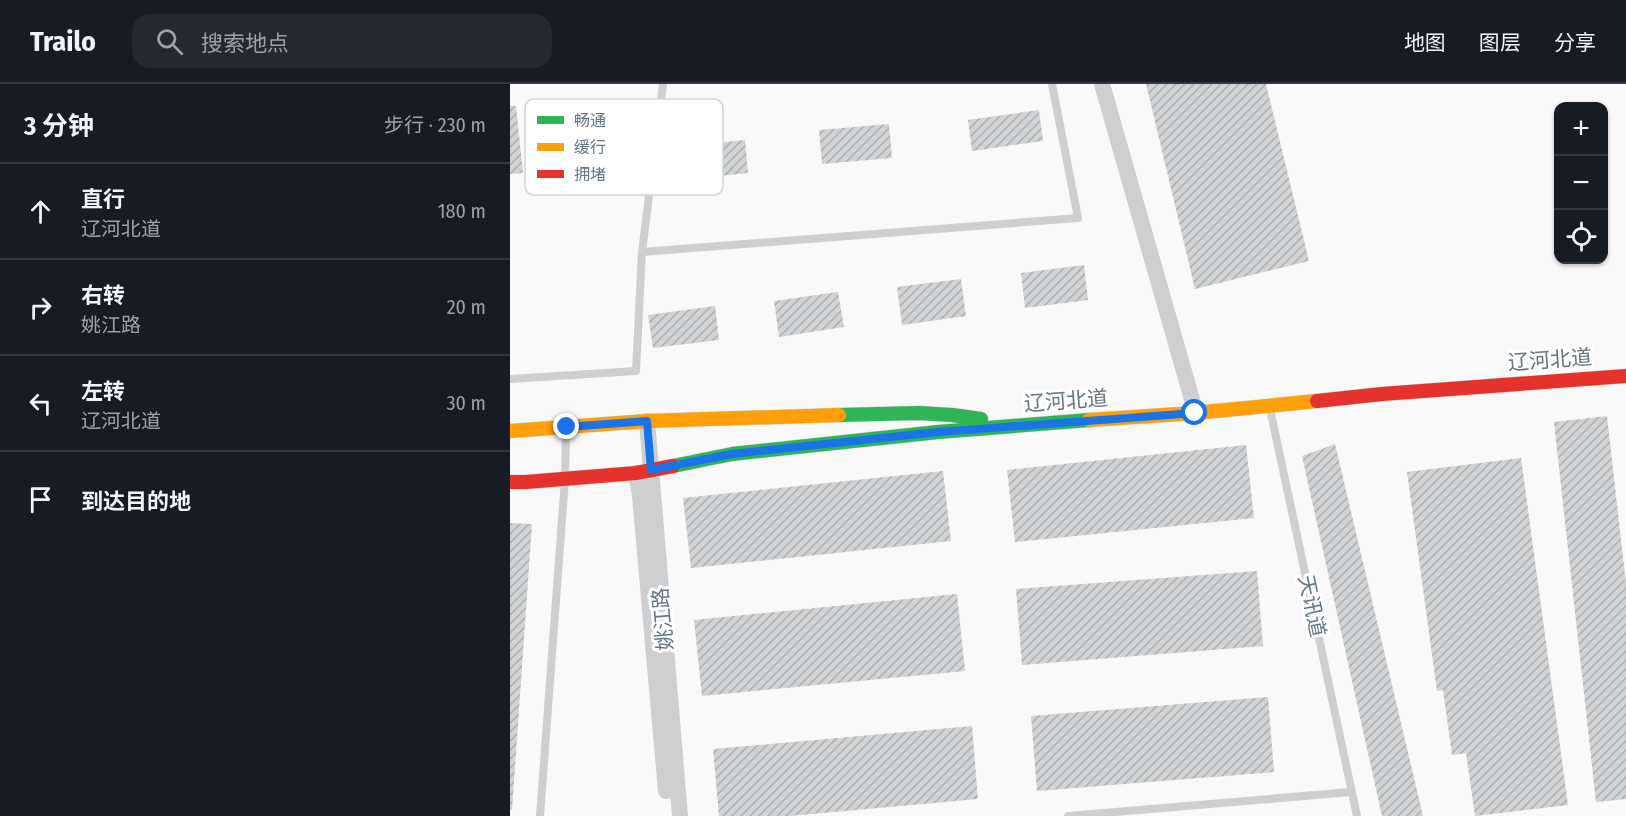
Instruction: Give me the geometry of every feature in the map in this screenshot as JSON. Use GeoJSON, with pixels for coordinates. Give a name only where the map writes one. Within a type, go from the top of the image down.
{"type":"FeatureCollection","features":[{"type":"Feature","properties":{"kind":"street"},"geometry":{"type":"LineString","coordinates":[[1102,84],[1192,403]]}},
{"type":"Feature","properties":{"kind":"street","name":"辽河北道"},"geometry":{"type":"LineString","coordinates":[[510,482],[644,471],[732,454],[938,432],[1195,413],[1268,401],[1626,366]]}},
{"type":"Feature","properties":{"kind":"street","name":"辽河北道"},"geometry":{"type":"LineString","coordinates":[[510,431],[647,421],[919,413],[987,420],[1192,403],[1382,394],[1626,375]]}},
{"type":"Feature","properties":{"kind":"street","name":"姚江路"},"geometry":{"type":"LineString","coordinates":[[647,421],[642,520],[669,816]]}},
{"type":"Feature","properties":{"kind":"street","name":"姚江路"},"geometry":{"type":"LineString","coordinates":[[644,471],[680,816]]}},
{"type":"Feature","properties":{"kind":"lane"},"geometry":{"type":"LineString","coordinates":[[661,99],[663,84]]}},
{"type":"Feature","properties":{"kind":"lane"},"geometry":{"type":"LineString","coordinates":[[642,252],[1078,218],[1052,84]]}},
{"type":"Feature","properties":{"kind":"lane"},"geometry":{"type":"LineString","coordinates":[[510,379],[636,371],[642,252],[649,195]]}},
{"type":"Feature","properties":{"kind":"lane","name":"天讯道"},"geometry":{"type":"LineString","coordinates":[[1268,401],[1357,816]]}},
{"type":"Feature","properties":{"kind":"lane"},"geometry":{"type":"LineString","coordinates":[[540,816],[567,427]]}},
{"type":"Feature","properties":{"kind":"lane"},"geometry":{"type":"LineString","coordinates":[[1068,816],[1351,792]]}},
{"type":"Feature","properties":{"kind":"building"},"geometry":{"type":"Polygon","coordinates":[[[1146,84],[1266,84],[1309,261],[1195,289],[1146,84]]]}},
{"type":"Feature","properties":{"kind":"building"},"geometry":{"type":"Polygon","coordinates":[[[510,106],[516,106],[523,173],[510,174],[510,106]]]}},
{"type":"Feature","properties":{"kind":"building"},"geometry":{"type":"Polygon","coordinates":[[[1039,110],[1043,141],[972,151],[968,120],[1039,110]]]}},
{"type":"Feature","properties":{"kind":"building"},"geometry":{"type":"Polygon","coordinates":[[[889,124],[892,158],[822,164],[819,130],[889,124]]]}},
{"type":"Feature","properties":{"kind":"building"},"geometry":{"type":"Polygon","coordinates":[[[745,140],[748,173],[723,176],[723,142],[745,140]]]}},
{"type":"Feature","properties":{"kind":"building"},"geometry":{"type":"Polygon","coordinates":[[[1084,265],[1088,300],[1025,308],[1021,273],[1084,265]]]}},
{"type":"Feature","properties":{"kind":"building"},"geometry":{"type":"Polygon","coordinates":[[[961,279],[966,316],[902,325],[897,287],[961,279]]]}},
{"type":"Feature","properties":{"kind":"building"},"geometry":{"type":"Polygon","coordinates":[[[838,292],[844,327],[779,337],[774,301],[838,292]]]}},
{"type":"Feature","properties":{"kind":"building"},"geometry":{"type":"Polygon","coordinates":[[[715,306],[719,340],[653,348],[648,315],[715,306]]]}},
{"type":"Feature","properties":{"kind":"building"},"geometry":{"type":"Polygon","coordinates":[[[1607,416],[1626,584],[1626,799],[1596,802],[1554,422],[1607,416]]]}},
{"type":"Feature","properties":{"kind":"building"},"geometry":{"type":"Polygon","coordinates":[[[1335,444],[1423,816],[1382,816],[1302,456],[1335,444]]]}},
{"type":"Feature","properties":{"kind":"building"},"geometry":{"type":"Polygon","coordinates":[[[1246,445],[1254,518],[1015,542],[1007,470],[1246,445]]]}},
{"type":"Feature","properties":{"kind":"building"},"geometry":{"type":"Polygon","coordinates":[[[1521,458],[1568,805],[1475,816],[1466,753],[1452,755],[1443,690],[1437,691],[1407,472],[1521,458]]]}},
{"type":"Feature","properties":{"kind":"building"},"geometry":{"type":"Polygon","coordinates":[[[943,471],[951,541],[691,568],[683,498],[943,471]]]}},
{"type":"Feature","properties":{"kind":"building"},"geometry":{"type":"Polygon","coordinates":[[[510,523],[532,524],[512,810],[510,810],[510,523]]]}},
{"type":"Feature","properties":{"kind":"building"},"geometry":{"type":"Polygon","coordinates":[[[1257,571],[1263,646],[1022,665],[1016,589],[1257,571]]]}},
{"type":"Feature","properties":{"kind":"building"},"geometry":{"type":"Polygon","coordinates":[[[957,594],[965,671],[702,696],[694,620],[957,594]]]}},
{"type":"Feature","properties":{"kind":"building"},"geometry":{"type":"Polygon","coordinates":[[[1268,697],[1274,772],[1037,791],[1031,716],[1268,697]]]}},
{"type":"Feature","properties":{"kind":"building"},"geometry":{"type":"Polygon","coordinates":[[[972,726],[978,799],[790,816],[719,816],[713,749],[972,726]]]}},
{"type":"Feature","properties":{"kind":"traffic: fast"},"geometry":{"type":"LineString","coordinates":[[839,415],[919,413],[981,419]]}},
{"type":"Feature","properties":{"kind":"traffic: fast"},"geometry":{"type":"LineString","coordinates":[[673,466],[732,454],[938,432],[1089,420]]}},
{"type":"Feature","properties":{"kind":"traffic: slow"},"geometry":{"type":"LineString","coordinates":[[1089,420],[1195,413],[1317,401]]}},
{"type":"Feature","properties":{"kind":"traffic: slow"},"geometry":{"type":"LineString","coordinates":[[510,431],[647,421],[839,415]]}},
{"type":"Feature","properties":{"kind":"traffic: jam"},"geometry":{"type":"LineString","coordinates":[[1317,401],[1626,376]]}},
{"type":"Feature","properties":{"kind":"traffic: jam"},"geometry":{"type":"LineString","coordinates":[[510,482],[636,473],[673,466]]}},
{"type":"Feature","properties":{"kind":"route"},"geometry":{"type":"LineString","coordinates":[[567,427],[647,421],[651,470],[732,454],[938,432],[1195,413]]}}]}
